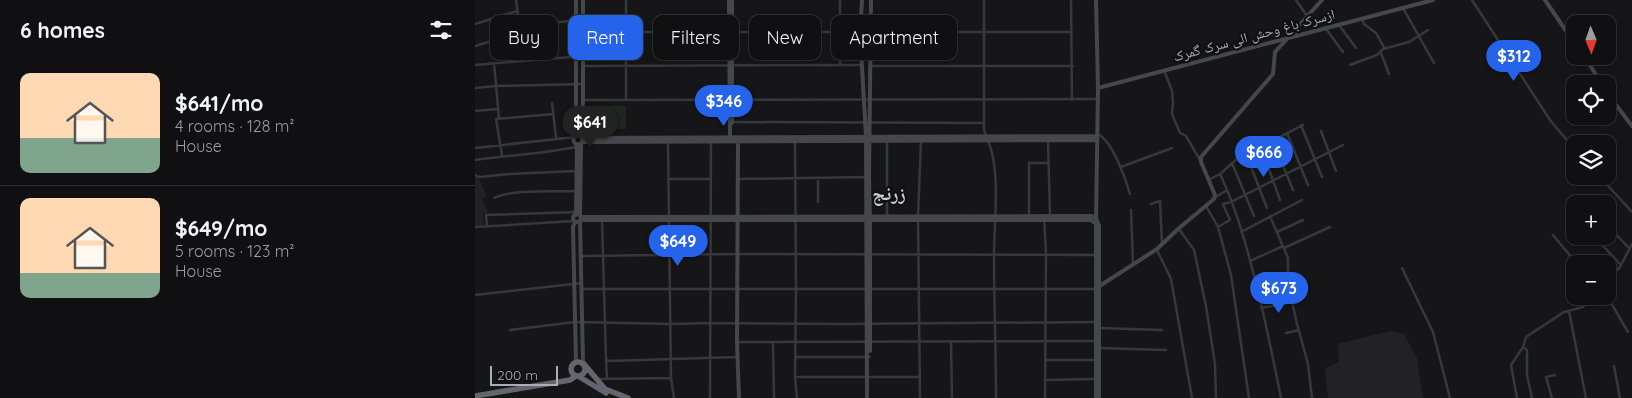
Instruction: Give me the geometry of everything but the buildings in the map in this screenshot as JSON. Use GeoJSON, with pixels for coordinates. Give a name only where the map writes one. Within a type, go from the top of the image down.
{"type":"FeatureCollection","features":[{"type":"Feature","properties":{"kind":"highway"},"geometry":{"type":"LineString","coordinates":[[618,398],[607,396],[575,375],[571,367],[576,362],[583,364],[605,389],[628,398]]}},
{"type":"Feature","properties":{"kind":"highway"},"geometry":{"type":"LineString","coordinates":[[475,394],[575,375],[582,376],[586,368],[583,364]]}},
{"type":"Feature","properties":{"kind":"main road"},"geometry":{"type":"LineString","coordinates":[[575,15],[576,0]]}},
{"type":"Feature","properties":{"kind":"main road"},"geometry":{"type":"LineString","coordinates":[[583,0],[583,15]]}},
{"type":"Feature","properties":{"kind":"main road"},"geometry":{"type":"LineString","coordinates":[[730,0],[730,15]]}},
{"type":"Feature","properties":{"kind":"main road"},"geometry":{"type":"LineString","coordinates":[[862,0],[862,15]]}},
{"type":"Feature","properties":{"kind":"main road"},"geometry":{"type":"LineString","coordinates":[[871,0],[871,15]]}},
{"type":"Feature","properties":{"kind":"main road"},"geometry":{"type":"LineString","coordinates":[[1096,0],[1098,88],[1096,255],[1099,328],[1097,398]]}},
{"type":"Feature","properties":{"kind":"main road"},"geometry":{"type":"LineString","coordinates":[[1297,36],[1295,30],[1322,0]]}},
{"type":"Feature","properties":{"kind":"main road"},"geometry":{"type":"LineString","coordinates":[[1412,0],[1415,5]]}},
{"type":"Feature","properties":{"kind":"main road","name":"ازسرک باغ وحش الی سرک گمرک"},"geometry":{"type":"LineString","coordinates":[[1098,88],[1433,0]]}},
{"type":"Feature","properties":{"kind":"main road"},"geometry":{"type":"LineString","coordinates":[[1545,0],[1566,31]]}},
{"type":"Feature","properties":{"kind":"main road"},"geometry":{"type":"LineString","coordinates":[[1097,287],[1133,266],[1157,249],[1216,197],[1200,160],[1273,74],[1275,52],[1286,39]]}},
{"type":"Feature","properties":{"kind":"main road"},"geometry":{"type":"LineString","coordinates":[[576,60],[574,141],[580,142],[868,138],[1048,140],[1097,137]]}},
{"type":"Feature","properties":{"kind":"main road"},"geometry":{"type":"LineString","coordinates":[[583,60],[579,217],[583,364]]}},
{"type":"Feature","properties":{"kind":"main road"},"geometry":{"type":"LineString","coordinates":[[731,60],[732,122],[738,179],[739,289],[737,357],[739,398]]}},
{"type":"Feature","properties":{"kind":"main road"},"geometry":{"type":"LineString","coordinates":[[863,60],[864,100],[868,123]]}},
{"type":"Feature","properties":{"kind":"main road"},"geometry":{"type":"LineString","coordinates":[[868,398],[869,217],[867,177],[870,60]]}},
{"type":"Feature","properties":{"kind":"main road"},"geometry":{"type":"LineString","coordinates":[[731,100],[734,139]]}},
{"type":"Feature","properties":{"kind":"main road"},"geometry":{"type":"LineString","coordinates":[[1616,104],[1632,126]]}},
{"type":"Feature","properties":{"kind":"main road"},"geometry":{"type":"LineString","coordinates":[[575,137],[580,142]]}},
{"type":"Feature","properties":{"kind":"main road"},"geometry":{"type":"LineString","coordinates":[[668,140],[868,138],[921,140],[1097,137]]}},
{"type":"Feature","properties":{"kind":"main road"},"geometry":{"type":"LineString","coordinates":[[576,362],[573,227],[579,217],[576,171],[580,142]]}},
{"type":"Feature","properties":{"kind":"main road"},"geometry":{"type":"LineString","coordinates":[[869,217],[887,215],[918,217]]}},
{"type":"Feature","properties":{"kind":"main road"},"geometry":{"type":"LineString","coordinates":[[995,217],[1029,216],[1096,220]]}},
{"type":"Feature","properties":{"kind":"main road"},"geometry":{"type":"LineString","coordinates":[[575,222],[573,218],[579,217],[1085,216],[1096,220],[1099,226],[1096,322],[1097,398]]}},
{"type":"Feature","properties":{"kind":"main road"},"geometry":{"type":"LineString","coordinates":[[579,217],[602,220],[615,218]]}},
{"type":"Feature","properties":{"kind":"street"},"geometry":{"type":"LineString","coordinates":[[516,0],[518,15]]}},
{"type":"Feature","properties":{"kind":"street"},"geometry":{"type":"LineString","coordinates":[[626,0],[626,15]]}},
{"type":"Feature","properties":{"kind":"street"},"geometry":{"type":"LineString","coordinates":[[841,0],[841,15]]}},
{"type":"Feature","properties":{"kind":"street"},"geometry":{"type":"LineString","coordinates":[[984,0],[983,130],[993,151],[995,166],[996,398]]}},
{"type":"Feature","properties":{"kind":"street"},"geometry":{"type":"LineString","coordinates":[[1071,0],[1072,100]]}},
{"type":"Feature","properties":{"kind":"street"},"geometry":{"type":"LineString","coordinates":[[1296,0],[1308,17]]}},
{"type":"Feature","properties":{"kind":"street"},"geometry":{"type":"LineString","coordinates":[[1472,0],[1550,120],[1566,139]]}},
{"type":"Feature","properties":{"kind":"street"},"geometry":{"type":"LineString","coordinates":[[1403,8],[1434,63]]}},
{"type":"Feature","properties":{"kind":"street"},"geometry":{"type":"LineString","coordinates":[[475,24],[517,11]]}},
{"type":"Feature","properties":{"kind":"street"},"geometry":{"type":"LineString","coordinates":[[1362,19],[1364,24],[1376,33],[1385,49]]}},
{"type":"Feature","properties":{"kind":"street"},"geometry":{"type":"LineString","coordinates":[[1339,25],[1356,48]]}},
{"type":"Feature","properties":{"kind":"street"},"geometry":{"type":"LineString","coordinates":[[1325,29],[1343,52]]}},
{"type":"Feature","properties":{"kind":"street"},"geometry":{"type":"LineString","coordinates":[[1350,65],[1385,49],[1409,42],[1427,30]]}},
{"type":"Feature","properties":{"kind":"street"},"geometry":{"type":"LineString","coordinates":[[957,31],[1072,32]]}},
{"type":"Feature","properties":{"kind":"street"},"geometry":{"type":"LineString","coordinates":[[739,32],[831,32]]}},
{"type":"Feature","properties":{"kind":"street"},"geometry":{"type":"LineString","coordinates":[[475,46],[490,41]]}},
{"type":"Feature","properties":{"kind":"street"},"geometry":{"type":"LineString","coordinates":[[1381,52],[1389,74]]}},
{"type":"Feature","properties":{"kind":"street"},"geometry":{"type":"LineString","coordinates":[[475,65],[568,57]]}},
{"type":"Feature","properties":{"kind":"street"},"geometry":{"type":"LineString","coordinates":[[626,60],[626,99]]}},
{"type":"Feature","properties":{"kind":"street"},"geometry":{"type":"LineString","coordinates":[[840,60],[840,65]]}},
{"type":"Feature","properties":{"kind":"street"},"geometry":{"type":"LineString","coordinates":[[494,63],[499,119],[496,119],[502,156]]}},
{"type":"Feature","properties":{"kind":"street"},"geometry":{"type":"LineString","coordinates":[[583,66],[863,65]]}},
{"type":"Feature","properties":{"kind":"street"},"geometry":{"type":"LineString","coordinates":[[870,66],[1073,66]]}},
{"type":"Feature","properties":{"kind":"street"},"geometry":{"type":"LineString","coordinates":[[1164,70],[1169,80],[1173,99],[1172,114],[1180,133],[1186,136],[1200,160]]}},
{"type":"Feature","properties":{"kind":"street"},"geometry":{"type":"LineString","coordinates":[[475,88],[583,84]]}},
{"type":"Feature","properties":{"kind":"street"},"geometry":{"type":"LineString","coordinates":[[583,100],[1097,99]]}},
{"type":"Feature","properties":{"kind":"street"},"geometry":{"type":"LineString","coordinates":[[552,103],[556,139]]}},
{"type":"Feature","properties":{"kind":"street"},"geometry":{"type":"LineString","coordinates":[[475,111],[498,109]]}},
{"type":"Feature","properties":{"kind":"street"},"geometry":{"type":"LineString","coordinates":[[499,119],[553,114]]}},
{"type":"Feature","properties":{"kind":"street"},"geometry":{"type":"LineString","coordinates":[[732,122],[983,124]]}},
{"type":"Feature","properties":{"kind":"street"},"geometry":{"type":"LineString","coordinates":[[1209,180],[1246,154],[1302,125],[1322,177]]}},
{"type":"Feature","properties":{"kind":"street"},"geometry":{"type":"LineString","coordinates":[[1287,132],[1309,185]]}},
{"type":"Feature","properties":{"kind":"street"},"geometry":{"type":"LineString","coordinates":[[1321,132],[1336,171]]}},
{"type":"Feature","properties":{"kind":"street"},"geometry":{"type":"LineString","coordinates":[[1097,137],[1102,136],[1121,167],[1131,194]]}},
{"type":"Feature","properties":{"kind":"street"},"geometry":{"type":"LineString","coordinates":[[475,148],[575,137]]}},
{"type":"Feature","properties":{"kind":"street"},"geometry":{"type":"LineString","coordinates":[[668,140],[671,378],[674,398]]}},
{"type":"Feature","properties":{"kind":"street"},"geometry":{"type":"LineString","coordinates":[[795,140],[795,376],[797,398]]}},
{"type":"Feature","properties":{"kind":"street"},"geometry":{"type":"LineString","coordinates":[[887,140],[887,215]]}},
{"type":"Feature","properties":{"kind":"street"},"geometry":{"type":"LineString","coordinates":[[920,398],[918,217],[921,140]]}},
{"type":"Feature","properties":{"kind":"street"},"geometry":{"type":"LineString","coordinates":[[1048,140],[1049,216]]}},
{"type":"Feature","properties":{"kind":"street"},"geometry":{"type":"LineString","coordinates":[[1273,140],[1293,190]]}},
{"type":"Feature","properties":{"kind":"street"},"geometry":{"type":"LineString","coordinates":[[710,398],[711,141]]}},
{"type":"Feature","properties":{"kind":"street"},"geometry":{"type":"LineString","coordinates":[[475,160],[551,152],[580,142]]}},
{"type":"Feature","properties":{"kind":"street"},"geometry":{"type":"LineString","coordinates":[[1218,227],[1229,220],[1223,204],[1259,188],[1343,144]]}},
{"type":"Feature","properties":{"kind":"street"},"geometry":{"type":"LineString","coordinates":[[1121,167],[1172,148]]}},
{"type":"Feature","properties":{"kind":"street"},"geometry":{"type":"LineString","coordinates":[[1246,154],[1267,208]]}},
{"type":"Feature","properties":{"kind":"street"},"geometry":{"type":"LineString","coordinates":[[1265,158],[1280,200]]}},
{"type":"Feature","properties":{"kind":"street"},"geometry":{"type":"LineString","coordinates":[[1029,216],[1029,163],[1049,162]]}},
{"type":"Feature","properties":{"kind":"street"},"geometry":{"type":"LineString","coordinates":[[1232,163],[1253,216]]}},
{"type":"Feature","properties":{"kind":"street"},"geometry":{"type":"LineString","coordinates":[[475,175],[479,177],[576,171]]}},
{"type":"Feature","properties":{"kind":"street"},"geometry":{"type":"LineString","coordinates":[[1219,174],[1227,190],[1250,262],[1269,337],[1281,398]]}},
{"type":"Feature","properties":{"kind":"street"},"geometry":{"type":"LineString","coordinates":[[738,179],[867,177]]}},
{"type":"Feature","properties":{"kind":"street"},"geometry":{"type":"LineString","coordinates":[[818,178],[818,202]]}},
{"type":"Feature","properties":{"kind":"street"},"geometry":{"type":"LineString","coordinates":[[668,179],[711,179]]}},
{"type":"Feature","properties":{"kind":"street"},"geometry":{"type":"LineString","coordinates":[[1607,185],[1632,212]]}},
{"type":"Feature","properties":{"kind":"street"},"geometry":{"type":"LineString","coordinates":[[1216,197],[1227,190]]}},
{"type":"Feature","properties":{"kind":"street"},"geometry":{"type":"LineString","coordinates":[[494,198],[512,193],[576,191]]}},
{"type":"Feature","properties":{"kind":"street"},"geometry":{"type":"LineString","coordinates":[[1241,232],[1302,200]]}},
{"type":"Feature","properties":{"kind":"street"},"geometry":{"type":"LineString","coordinates":[[1151,204],[1160,201],[1162,244]]}},
{"type":"Feature","properties":{"kind":"street"},"geometry":{"type":"LineString","coordinates":[[1206,206],[1218,227],[1231,275],[1249,398]]}},
{"type":"Feature","properties":{"kind":"street"},"geometry":{"type":"LineString","coordinates":[[1131,210],[1133,266]]}},
{"type":"Feature","properties":{"kind":"street"},"geometry":{"type":"LineString","coordinates":[[487,226],[486,216],[579,217]]}},
{"type":"Feature","properties":{"kind":"street"},"geometry":{"type":"LineString","coordinates":[[1270,216],[1288,258],[1288,283],[1308,364],[1312,398]]}},
{"type":"Feature","properties":{"kind":"street"},"geometry":{"type":"LineString","coordinates":[[1044,217],[1045,398]]}},
{"type":"Feature","properties":{"kind":"street"},"geometry":{"type":"LineString","coordinates":[[602,220],[607,379]]}},
{"type":"Feature","properties":{"kind":"street"},"geometry":{"type":"LineString","coordinates":[[1277,232],[1303,220]]}},
{"type":"Feature","properties":{"kind":"street"},"geometry":{"type":"LineString","coordinates":[[475,227],[575,222]]}},
{"type":"Feature","properties":{"kind":"street"},"geometry":{"type":"LineString","coordinates":[[1250,262],[1331,227]]}},
{"type":"Feature","properties":{"kind":"street"},"geometry":{"type":"LineString","coordinates":[[1178,229],[1194,250],[1206,306],[1215,364],[1216,398]]}},
{"type":"Feature","properties":{"kind":"street"},"geometry":{"type":"LineString","coordinates":[[1616,234],[1629,248]]}},
{"type":"Feature","properties":{"kind":"street"},"geometry":{"type":"LineString","coordinates":[[1553,235],[1570,255]]}},
{"type":"Feature","properties":{"kind":"street"},"geometry":{"type":"LineString","coordinates":[[1616,271],[1620,267],[1632,244]]}},
{"type":"Feature","properties":{"kind":"street"},"geometry":{"type":"LineString","coordinates":[[1602,245],[1620,264]]}},
{"type":"Feature","properties":{"kind":"street"},"geometry":{"type":"LineString","coordinates":[[1157,249],[1171,279],[1192,398]]}},
{"type":"Feature","properties":{"kind":"street"},"geometry":{"type":"LineString","coordinates":[[580,256],[738,254],[1096,255]]}},
{"type":"Feature","properties":{"kind":"street"},"geometry":{"type":"LineString","coordinates":[[1402,268],[1433,332],[1450,398]]}},
{"type":"Feature","properties":{"kind":"street"},"geometry":{"type":"LineString","coordinates":[[475,295],[581,283]]}},
{"type":"Feature","properties":{"kind":"street"},"geometry":{"type":"LineString","coordinates":[[582,290],[1097,287]]}},
{"type":"Feature","properties":{"kind":"street"},"geometry":{"type":"LineString","coordinates":[[1261,308],[1293,302]]}},
{"type":"Feature","properties":{"kind":"street"},"geometry":{"type":"LineString","coordinates":[[1517,398],[1511,365],[1523,347],[1527,336],[1564,312],[1585,305]]}},
{"type":"Feature","properties":{"kind":"street"},"geometry":{"type":"LineString","coordinates":[[1612,305],[1628,332]]}},
{"type":"Feature","properties":{"kind":"street"},"geometry":{"type":"LineString","coordinates":[[1569,310],[1586,398]]}},
{"type":"Feature","properties":{"kind":"street"},"geometry":{"type":"LineString","coordinates":[[510,330],[575,322],[671,324],[1096,322]]}},
{"type":"Feature","properties":{"kind":"street"},"geometry":{"type":"LineString","coordinates":[[1099,328],[1162,330]]}},
{"type":"Feature","properties":{"kind":"street"},"geometry":{"type":"LineString","coordinates":[[1286,333],[1299,330]]}},
{"type":"Feature","properties":{"kind":"street"},"geometry":{"type":"LineString","coordinates":[[737,342],[773,344],[1096,342]]}},
{"type":"Feature","properties":{"kind":"street"},"geometry":{"type":"LineString","coordinates":[[951,342],[952,398]]}},
{"type":"Feature","properties":{"kind":"street"},"geometry":{"type":"LineString","coordinates":[[773,344],[775,398]]}},
{"type":"Feature","properties":{"kind":"street"},"geometry":{"type":"LineString","coordinates":[[1523,347],[1527,350],[1527,375],[1532,398]]}},
{"type":"Feature","properties":{"kind":"street"},"geometry":{"type":"LineString","coordinates":[[1099,348],[1166,350]]}},
{"type":"Feature","properties":{"kind":"street"},"geometry":{"type":"LineString","coordinates":[[605,359],[737,357]]}},
{"type":"Feature","properties":{"kind":"street"},"geometry":{"type":"LineString","coordinates":[[795,358],[869,357]]}},
{"type":"Feature","properties":{"kind":"street"},"geometry":{"type":"LineString","coordinates":[[1045,360],[1096,360]]}},
{"type":"Feature","properties":{"kind":"street"},"geometry":{"type":"LineString","coordinates":[[1614,366],[1620,398]]}},
{"type":"Feature","properties":{"kind":"street"},"geometry":{"type":"LineString","coordinates":[[1551,398],[1547,377],[1555,375]]}},
{"type":"Feature","properties":{"kind":"street"},"geometry":{"type":"LineString","coordinates":[[795,376],[919,377]]}},
{"type":"Feature","properties":{"kind":"street"},"geometry":{"type":"LineString","coordinates":[[597,380],[671,378]]}},
{"type":"Feature","properties":{"kind":"street"},"geometry":{"type":"LineString","coordinates":[[1045,380],[1096,379]]}},
{"type":"Feature","properties":{"kind":"shaded area"},"geometry":{"type":"Polygon","coordinates":[[[589,106],[626,106],[626,129],[590,129],[589,106]]]}},
{"type":"Feature","properties":{"kind":"shaded area"},"geometry":{"type":"Polygon","coordinates":[[[475,176],[478,177],[487,196],[482,199],[488,213],[483,213],[484,225],[475,226],[475,176]]]}},
{"type":"Feature","properties":{"kind":"shaded area"},"geometry":{"type":"Polygon","coordinates":[[[1390,331],[1404,334],[1417,358],[1423,398],[1328,398],[1325,368],[1339,362],[1338,344],[1390,331]]]}},
{"type":"Feature","properties":{"kind":"district","name":"زرنج"},"geometry":{"type":"Point","coordinates":[889,193]}}]}
